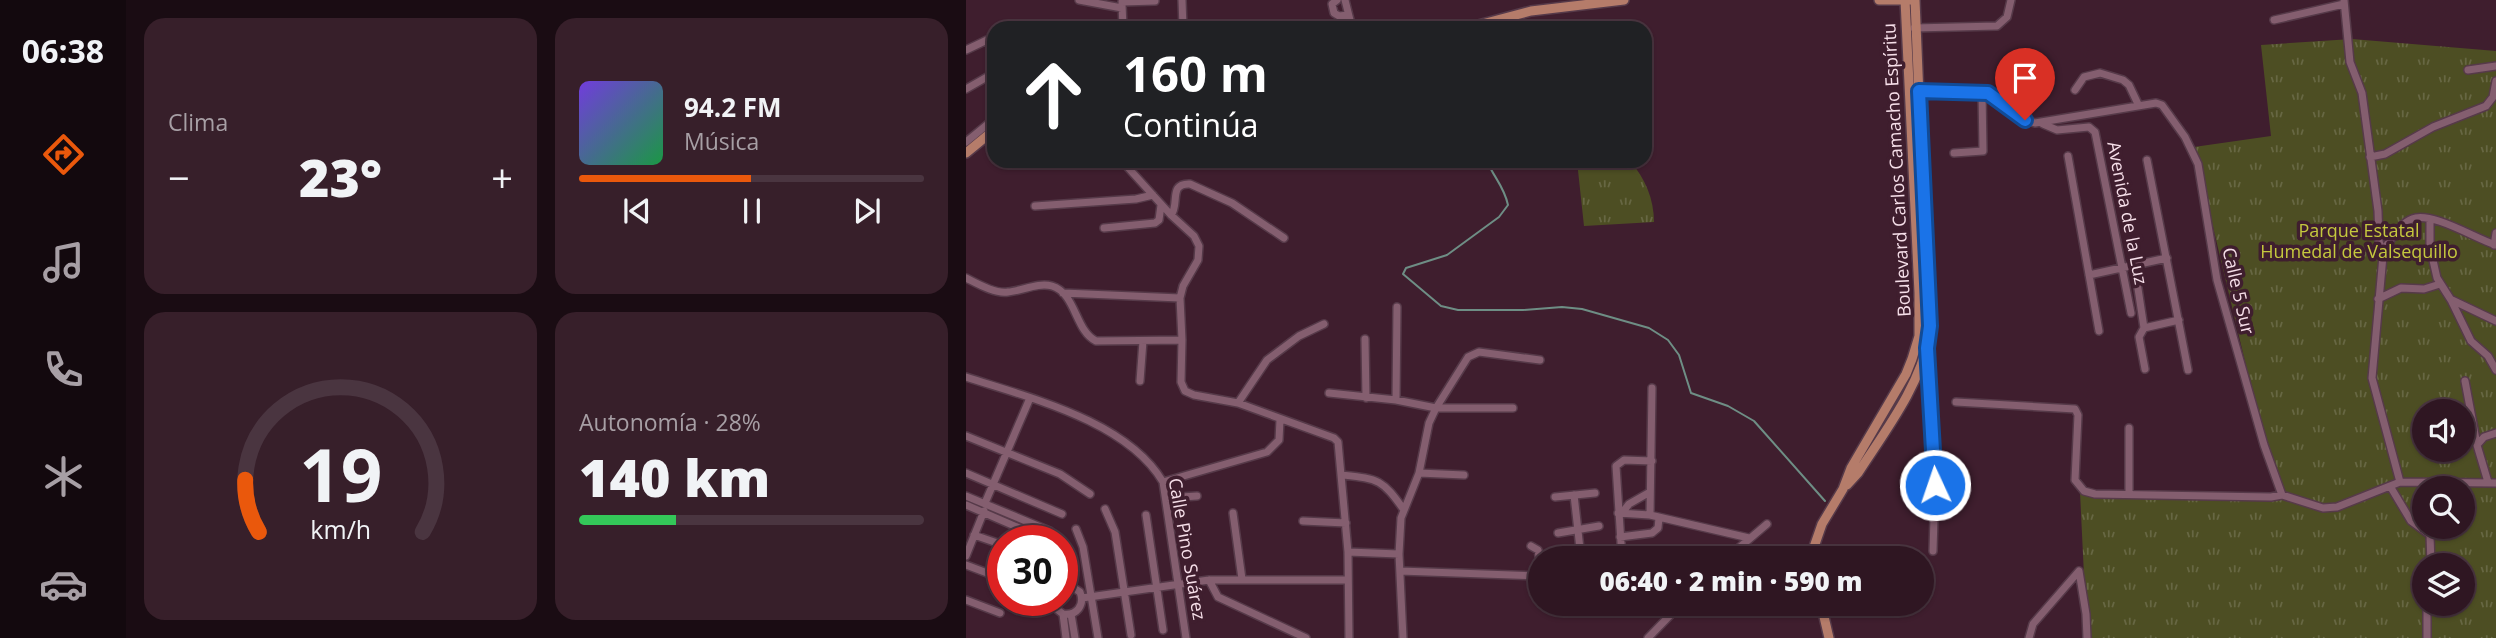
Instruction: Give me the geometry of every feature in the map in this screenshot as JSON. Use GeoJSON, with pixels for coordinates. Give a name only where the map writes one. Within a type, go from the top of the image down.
{"type":"FeatureCollection","features":[{"type":"Feature","properties":{"kind":"main road"},"geometry":{"type":"LineString","coordinates":[[1500,21],[1531,11],[1623,0]]}},
{"type":"Feature","properties":{"kind":"main road"},"geometry":{"type":"LineString","coordinates":[[1879,0],[1914,0]]}},
{"type":"Feature","properties":{"kind":"main road","name":"Boulevard Carlos Camacho Espíritu"},"geometry":{"type":"LineString","coordinates":[[1843,489],[1858,473],[1912,383],[1927,348],[1930,326],[1919,91],[1905,0]]}},
{"type":"Feature","properties":{"kind":"main road","name":"Boulevard Carlos Camacho Espíritu"},"geometry":{"type":"LineString","coordinates":[[1816,546],[1818,533],[1843,489],[1851,468],[1906,374],[1919,335],[1911,28],[1914,0]]}},
{"type":"Feature","properties":{"kind":"main road"},"geometry":{"type":"LineString","coordinates":[[966,153],[987,136]]}},
{"type":"Feature","properties":{"kind":"main road"},"geometry":{"type":"LineString","coordinates":[[1824,616],[1829,638]]}},
{"type":"Feature","properties":{"kind":"street"},"geometry":{"type":"LineString","coordinates":[[1079,0],[1122,3],[1155,1]]}},
{"type":"Feature","properties":{"kind":"street"},"geometry":{"type":"LineString","coordinates":[[1182,0],[1183,21]]}},
{"type":"Feature","properties":{"kind":"street"},"geometry":{"type":"LineString","coordinates":[[1337,0],[1332,4],[1334,13],[1339,16],[1348,15]]}},
{"type":"Feature","properties":{"kind":"street"},"geometry":{"type":"LineString","coordinates":[[1345,0],[1350,21]]}},
{"type":"Feature","properties":{"kind":"street"},"geometry":{"type":"LineString","coordinates":[[1911,28],[1997,26],[2007,17],[2011,0]]}},
{"type":"Feature","properties":{"kind":"street"},"geometry":{"type":"LineString","coordinates":[[2274,20],[2344,2],[2351,67],[2362,93],[2382,251],[2372,378],[2400,482]]}},
{"type":"Feature","properties":{"kind":"street"},"geometry":{"type":"LineString","coordinates":[[1122,3],[1123,21]]}},
{"type":"Feature","properties":{"kind":"street"},"geometry":{"type":"LineString","coordinates":[[966,50],[987,40]]}},
{"type":"Feature","properties":{"kind":"street"},"geometry":{"type":"LineString","coordinates":[[2468,70],[2496,66]]}},
{"type":"Feature","properties":{"kind":"street"},"geometry":{"type":"LineString","coordinates":[[1919,91],[1982,92],[1996,96],[2025,120],[2042,124],[2138,104],[2129,85],[2123,80],[2099,73],[2084,77],[2075,90]]}},
{"type":"Feature","properties":{"kind":"street"},"geometry":{"type":"LineString","coordinates":[[966,89],[987,77]]}},
{"type":"Feature","properties":{"kind":"street"},"geometry":{"type":"LineString","coordinates":[[2370,157],[2385,154],[2433,127],[2489,104],[2496,81]]}},
{"type":"Feature","properties":{"kind":"street"},"geometry":{"type":"LineString","coordinates":[[1955,153],[1983,151],[1982,92]]}},
{"type":"Feature","properties":{"kind":"street","name":"Calle 5 Sur"},"geometry":{"type":"LineString","coordinates":[[2138,104],[2162,105],[2185,137],[2198,164],[2217,280],[2260,433],[2282,495]]}},
{"type":"Feature","properties":{"kind":"street","name":"Avenida de la Luz"},"geometry":{"type":"LineString","coordinates":[[2042,124],[2057,130],[2089,127],[2095,132],[2131,313]]}},
{"type":"Feature","properties":{"kind":"street"},"geometry":{"type":"LineString","coordinates":[[966,142],[987,126]]}},
{"type":"Feature","properties":{"kind":"street"},"geometry":{"type":"LineString","coordinates":[[2068,156],[2099,331]]}},
{"type":"Feature","properties":{"kind":"street"},"geometry":{"type":"LineString","coordinates":[[2147,160],[2188,370]]}},
{"type":"Feature","properties":{"kind":"street"},"geometry":{"type":"LineString","coordinates":[[1128,168],[1161,205],[1194,236],[1200,250],[1196,264],[1183,285],[1180,298],[1181,382],[1185,391],[1238,403],[1334,438],[1338,442],[1348,552],[1349,638]]}},
{"type":"Feature","properties":{"kind":"street"},"geometry":{"type":"LineString","coordinates":[[1171,215],[1175,209],[1177,188],[1190,184],[1232,203],[1284,239]]}},
{"type":"Feature","properties":{"kind":"street"},"geometry":{"type":"LineString","coordinates":[[1035,206],[1136,199],[1153,195]]}},
{"type":"Feature","properties":{"kind":"street"},"geometry":{"type":"LineString","coordinates":[[1104,228],[1155,223],[1159,220],[1161,205]]}},
{"type":"Feature","properties":{"kind":"street"},"geometry":{"type":"LineString","coordinates":[[2382,251],[2412,219],[2430,219],[2495,245],[2496,233]]}},
{"type":"Feature","properties":{"kind":"street"},"geometry":{"type":"LineString","coordinates":[[2430,219],[2432,259],[2440,284],[2472,341],[2488,356],[2496,370]]}},
{"type":"Feature","properties":{"kind":"street"},"geometry":{"type":"LineString","coordinates":[[2089,275],[2167,258]]}},
{"type":"Feature","properties":{"kind":"street"},"geometry":{"type":"LineString","coordinates":[[966,278],[1004,293],[1048,285],[1063,293],[1180,298]]}},
{"type":"Feature","properties":{"kind":"street"},"geometry":{"type":"LineString","coordinates":[[2137,282],[2144,328],[2139,337],[2145,369]]}},
{"type":"Feature","properties":{"kind":"street"},"geometry":{"type":"LineString","coordinates":[[2378,299],[2401,288],[2424,289],[2440,284]]}},
{"type":"Feature","properties":{"kind":"street"},"geometry":{"type":"LineString","coordinates":[[1063,293],[1091,339],[1110,342],[1182,340]]}},
{"type":"Feature","properties":{"kind":"street"},"geometry":{"type":"LineString","coordinates":[[2451,300],[2496,320]]}},
{"type":"Feature","properties":{"kind":"street"},"geometry":{"type":"LineString","coordinates":[[1396,400],[1397,307]]}},
{"type":"Feature","properties":{"kind":"street"},"geometry":{"type":"LineString","coordinates":[[2144,328],[2179,320]]}},
{"type":"Feature","properties":{"kind":"street"},"geometry":{"type":"LineString","coordinates":[[1238,403],[1267,360],[1299,336],[1324,324]]}},
{"type":"Feature","properties":{"kind":"street"},"geometry":{"type":"LineString","coordinates":[[1364,338],[1366,398]]}},
{"type":"Feature","properties":{"kind":"street"},"geometry":{"type":"LineString","coordinates":[[1140,381],[1143,341]]}},
{"type":"Feature","properties":{"kind":"street"},"geometry":{"type":"LineString","coordinates":[[1927,348],[1935,485],[1933,546]]}},
{"type":"Feature","properties":{"kind":"street"},"geometry":{"type":"LineString","coordinates":[[1403,638],[1399,532],[1404,509],[1419,473],[1429,423],[1436,408],[1472,354],[1479,352],[1540,359]]}},
{"type":"Feature","properties":{"kind":"street","name":"Calle Pino Suárez"},"geometry":{"type":"LineString","coordinates":[[966,377],[1030,398],[1111,432],[1145,456],[1163,482],[1186,638]]}},
{"type":"Feature","properties":{"kind":"street"},"geometry":{"type":"LineString","coordinates":[[1956,402],[2075,409],[2078,415],[2074,477],[2084,491],[2111,496],[2282,495],[2323,508],[2337,507],[2400,482],[2492,483],[2477,445],[2465,381]]}},
{"type":"Feature","properties":{"kind":"street"},"geometry":{"type":"LineString","coordinates":[[1650,515],[1652,388]]}},
{"type":"Feature","properties":{"kind":"street"},"geometry":{"type":"LineString","coordinates":[[1329,393],[1396,400],[1436,408],[1513,408]]}},
{"type":"Feature","properties":{"kind":"street"},"geometry":{"type":"LineString","coordinates":[[966,556],[993,483],[1030,398]]}},
{"type":"Feature","properties":{"kind":"street"},"geometry":{"type":"LineString","coordinates":[[1163,482],[1267,452],[1279,440],[1280,420]]}},
{"type":"Feature","properties":{"kind":"street"},"geometry":{"type":"LineString","coordinates":[[2129,428],[2129,494]]}},
{"type":"Feature","properties":{"kind":"street"},"geometry":{"type":"LineString","coordinates":[[2477,445],[2484,437],[2496,433]]}},
{"type":"Feature","properties":{"kind":"street"},"geometry":{"type":"LineString","coordinates":[[966,436],[1069,479],[1090,494]]}},
{"type":"Feature","properties":{"kind":"street"},"geometry":{"type":"LineString","coordinates":[[1621,546],[1617,463],[1624,460],[1652,461]]}},
{"type":"Feature","properties":{"kind":"street"},"geometry":{"type":"LineString","coordinates":[[966,473],[1062,514]]}},
{"type":"Feature","properties":{"kind":"street"},"geometry":{"type":"LineString","coordinates":[[1419,473],[1464,475]]}},
{"type":"Feature","properties":{"kind":"street"},"geometry":{"type":"LineString","coordinates":[[1342,475],[1368,478],[1382,483],[1404,509]]}},
{"type":"Feature","properties":{"kind":"street"},"geometry":{"type":"LineString","coordinates":[[2390,486],[2411,521],[2429,532],[2431,553]]}},
{"type":"Feature","properties":{"kind":"street"},"geometry":{"type":"LineString","coordinates":[[1620,513],[1629,504],[1650,492]]}},
{"type":"Feature","properties":{"kind":"street"},"geometry":{"type":"LineString","coordinates":[[1555,497],[1595,493]]}},
{"type":"Feature","properties":{"kind":"street"},"geometry":{"type":"LineString","coordinates":[[1574,495],[1580,546]]}},
{"type":"Feature","properties":{"kind":"street"},"geometry":{"type":"LineString","coordinates":[[966,496],[1018,525]]}},
{"type":"Feature","properties":{"kind":"street"},"geometry":{"type":"LineString","coordinates":[[1166,498],[1197,496]]}},
{"type":"Feature","properties":{"kind":"street"},"geometry":{"type":"LineString","coordinates":[[966,505],[984,507],[1034,525]]}},
{"type":"Feature","properties":{"kind":"street"},"geometry":{"type":"LineString","coordinates":[[1105,509],[1115,532],[1131,635]]}},
{"type":"Feature","properties":{"kind":"street"},"geometry":{"type":"LineString","coordinates":[[1233,513],[1242,579]]}},
{"type":"Feature","properties":{"kind":"street"},"geometry":{"type":"LineString","coordinates":[[1620,513],[1650,515],[1749,538]]}},
{"type":"Feature","properties":{"kind":"street"},"geometry":{"type":"LineString","coordinates":[[1146,515],[1163,630]]}},
{"type":"Feature","properties":{"kind":"street"},"geometry":{"type":"LineString","coordinates":[[1620,537],[1653,533],[1658,528],[1659,518]]}},
{"type":"Feature","properties":{"kind":"street"},"geometry":{"type":"LineString","coordinates":[[1303,521],[1346,523]]}},
{"type":"Feature","properties":{"kind":"street"},"geometry":{"type":"LineString","coordinates":[[1740,546],[1767,524]]}},
{"type":"Feature","properties":{"kind":"street"},"geometry":{"type":"LineString","coordinates":[[1558,533],[1599,526]]}},
{"type":"Feature","properties":{"kind":"street"},"geometry":{"type":"LineString","coordinates":[[1078,533],[1098,638]]}},
{"type":"Feature","properties":{"kind":"street"},"geometry":{"type":"LineString","coordinates":[[974,535],[987,539]]}},
{"type":"Feature","properties":{"kind":"street"},"geometry":{"type":"LineString","coordinates":[[1348,552],[1399,554]]}},
{"type":"Feature","properties":{"kind":"street"},"geometry":{"type":"LineString","coordinates":[[966,565],[987,573]]}},
{"type":"Feature","properties":{"kind":"street"},"geometry":{"type":"LineString","coordinates":[[1400,570],[1528,575]]}},
{"type":"Feature","properties":{"kind":"street"},"geometry":{"type":"LineString","coordinates":[[2029,638],[2033,624],[2076,573],[2080,572],[2087,638]]}},
{"type":"Feature","properties":{"kind":"street"},"geometry":{"type":"LineString","coordinates":[[1209,580],[1218,597],[1306,638]]}},
{"type":"Feature","properties":{"kind":"street"},"geometry":{"type":"LineString","coordinates":[[1082,598],[1209,580],[1348,580]]}},
{"type":"Feature","properties":{"kind":"street"},"geometry":{"type":"LineString","coordinates":[[1078,591],[1082,598],[1078,610]]}},
{"type":"Feature","properties":{"kind":"street"},"geometry":{"type":"LineString","coordinates":[[966,600],[987,608]]}},
{"type":"Feature","properties":{"kind":"street"},"geometry":{"type":"LineString","coordinates":[[1063,616],[1066,638]]}},
{"type":"Feature","properties":{"kind":"street"},"geometry":{"type":"LineString","coordinates":[[1072,616],[1075,638]]}},
{"type":"Feature","properties":{"kind":"street"},"geometry":{"type":"LineString","coordinates":[[1648,638],[1668,616]]}},
{"type":"Feature","properties":{"kind":"street"},"geometry":{"type":"LineString","coordinates":[[2427,616],[2427,638]]}},
{"type":"Feature","properties":{"kind":"green space","name":"Parque Estatal Humedal de Valsequillo"},"geometry":{"type":"Polygon","coordinates":[[[2352,39],[2496,51],[2496,638],[2087,638],[2080,492],[2277,496],[2194,147],[2271,136],[2261,45],[2352,39]]]}},
{"type":"Feature","properties":{"kind":"green space"},"geometry":{"type":"Polygon","coordinates":[[[1578,168],[1635,168],[1648,189],[1654,222],[1584,226],[1578,168]]]}},
{"type":"Feature","properties":{"kind":"waterway"},"geometry":{"type":"LineString","coordinates":[[1491,168],[1508,205],[1499,217],[1447,255],[1406,268],[1403,274],[1441,306],[1458,310],[1562,307],[1582,309],[1649,328],[1668,340],[1679,355],[1691,393],[1728,406],[1754,421],[1825,501]]}},
{"type":"Feature","properties":{"kind":"route"},"geometry":{"type":"LineString","coordinates":[[1935,485],[1927,348],[1930,326],[1919,91],[1988,93],[1996,96],[2025,120]]}}]}
